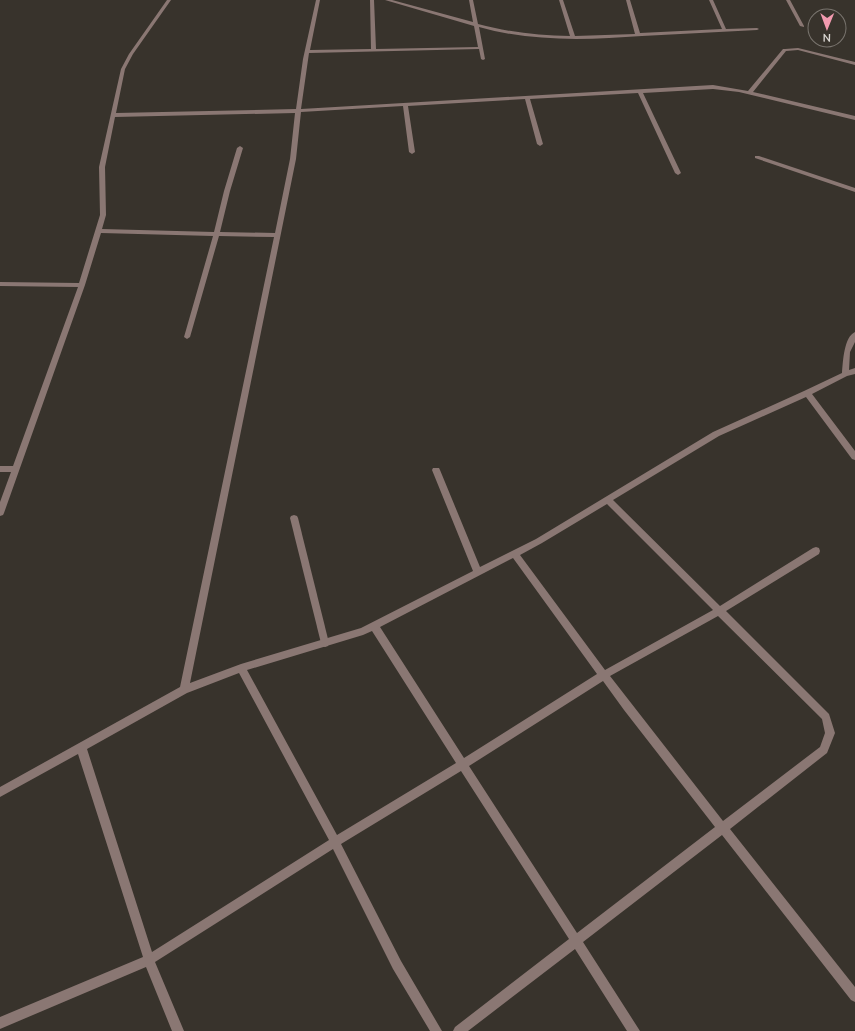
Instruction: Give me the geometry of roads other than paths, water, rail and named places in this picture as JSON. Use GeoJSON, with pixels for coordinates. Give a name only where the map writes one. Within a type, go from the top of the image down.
{"type":"FeatureCollection","features":[{"type":"Feature","properties":{"kind":"street"},"geometry":{"type":"LineString","coordinates":[[0,512],[82,285],[103,215],[102,167],[123,69],[134,49],[169,0]]}},
{"type":"Feature","properties":{"kind":"street"},"geometry":{"type":"LineString","coordinates":[[184,690],[293,159],[297,111],[318,0]]}},
{"type":"Feature","properties":{"kind":"street"},"geometry":{"type":"LineString","coordinates":[[372,0],[374,51]]}},
{"type":"Feature","properties":{"kind":"street"},"geometry":{"type":"LineString","coordinates":[[387,0],[475,24],[511,32],[572,38],[757,29]]}},
{"type":"Feature","properties":{"kind":"street"},"geometry":{"type":"LineString","coordinates":[[471,0],[483,59]]}},
{"type":"Feature","properties":{"kind":"street"},"geometry":{"type":"LineString","coordinates":[[561,0],[572,38]]}},
{"type":"Feature","properties":{"kind":"street"},"geometry":{"type":"LineString","coordinates":[[628,0],[638,35]]}},
{"type":"Feature","properties":{"kind":"street"},"geometry":{"type":"LineString","coordinates":[[711,0],[725,31]]}},
{"type":"Feature","properties":{"kind":"street"},"geometry":{"type":"LineString","coordinates":[[788,0],[802,26]]}},
{"type":"Feature","properties":{"kind":"street"},"geometry":{"type":"LineString","coordinates":[[307,52],[480,48]]}},
{"type":"Feature","properties":{"kind":"street"},"geometry":{"type":"LineString","coordinates":[[750,92],[785,50],[798,49],[855,64]]}},
{"type":"Feature","properties":{"kind":"street"},"geometry":{"type":"LineString","coordinates":[[113,115],[297,111],[713,87],[750,92],[855,118]]}},
{"type":"Feature","properties":{"kind":"street"},"geometry":{"type":"LineString","coordinates":[[640,91],[678,173]]}},
{"type":"Feature","properties":{"kind":"street"},"geometry":{"type":"LineString","coordinates":[[527,97],[540,144]]}},
{"type":"Feature","properties":{"kind":"street"},"geometry":{"type":"LineString","coordinates":[[404,104],[412,152]]}},
{"type":"Feature","properties":{"kind":"street"},"geometry":{"type":"LineString","coordinates":[[187,337],[240,148]]}},
{"type":"Feature","properties":{"kind":"street"},"geometry":{"type":"LineString","coordinates":[[757,156],[855,190]]}},
{"type":"Feature","properties":{"kind":"street"},"geometry":{"type":"LineString","coordinates":[[98,231],[216,233],[277,236]]}},
{"type":"Feature","properties":{"kind":"street"},"geometry":{"type":"LineString","coordinates":[[0,284],[82,285]]}},
{"type":"Feature","properties":{"kind":"street"},"geometry":{"type":"LineString","coordinates":[[845,374],[848,352],[855,334]]}},
{"type":"Feature","properties":{"kind":"street"},"geometry":{"type":"LineString","coordinates":[[0,792],[184,690],[241,668],[363,631],[374,626],[515,554],[608,500],[716,434],[807,393],[845,374],[855,371]]}},
{"type":"Feature","properties":{"kind":"street"},"geometry":{"type":"LineString","coordinates":[[807,393],[855,457]]}},
{"type":"Feature","properties":{"kind":"street"},"geometry":{"type":"LineString","coordinates":[[0,469],[15,469]]}},
{"type":"Feature","properties":{"kind":"street"},"geometry":{"type":"LineString","coordinates":[[436,470],[478,573]]}},
{"type":"Feature","properties":{"kind":"street"},"geometry":{"type":"LineString","coordinates":[[459,1031],[824,750],[830,733],[826,717],[608,500]]}},
{"type":"Feature","properties":{"kind":"street"},"geometry":{"type":"LineString","coordinates":[[294,518],[325,643]]}},
{"type":"Feature","properties":{"kind":"street"},"geometry":{"type":"LineString","coordinates":[[0,1023],[149,960],[335,842],[463,764],[604,675],[719,611],[816,551]]}},
{"type":"Feature","properties":{"kind":"street"},"geometry":{"type":"LineString","coordinates":[[515,554],[627,707],[855,995]]}},
{"type":"Feature","properties":{"kind":"street"},"geometry":{"type":"LineString","coordinates":[[374,626],[634,1031]]}},
{"type":"Feature","properties":{"kind":"street"},"geometry":{"type":"LineString","coordinates":[[241,668],[335,842],[397,965],[436,1031]]}},
{"type":"Feature","properties":{"kind":"street"},"geometry":{"type":"LineString","coordinates":[[81,747],[149,960],[178,1031]]}}]}
